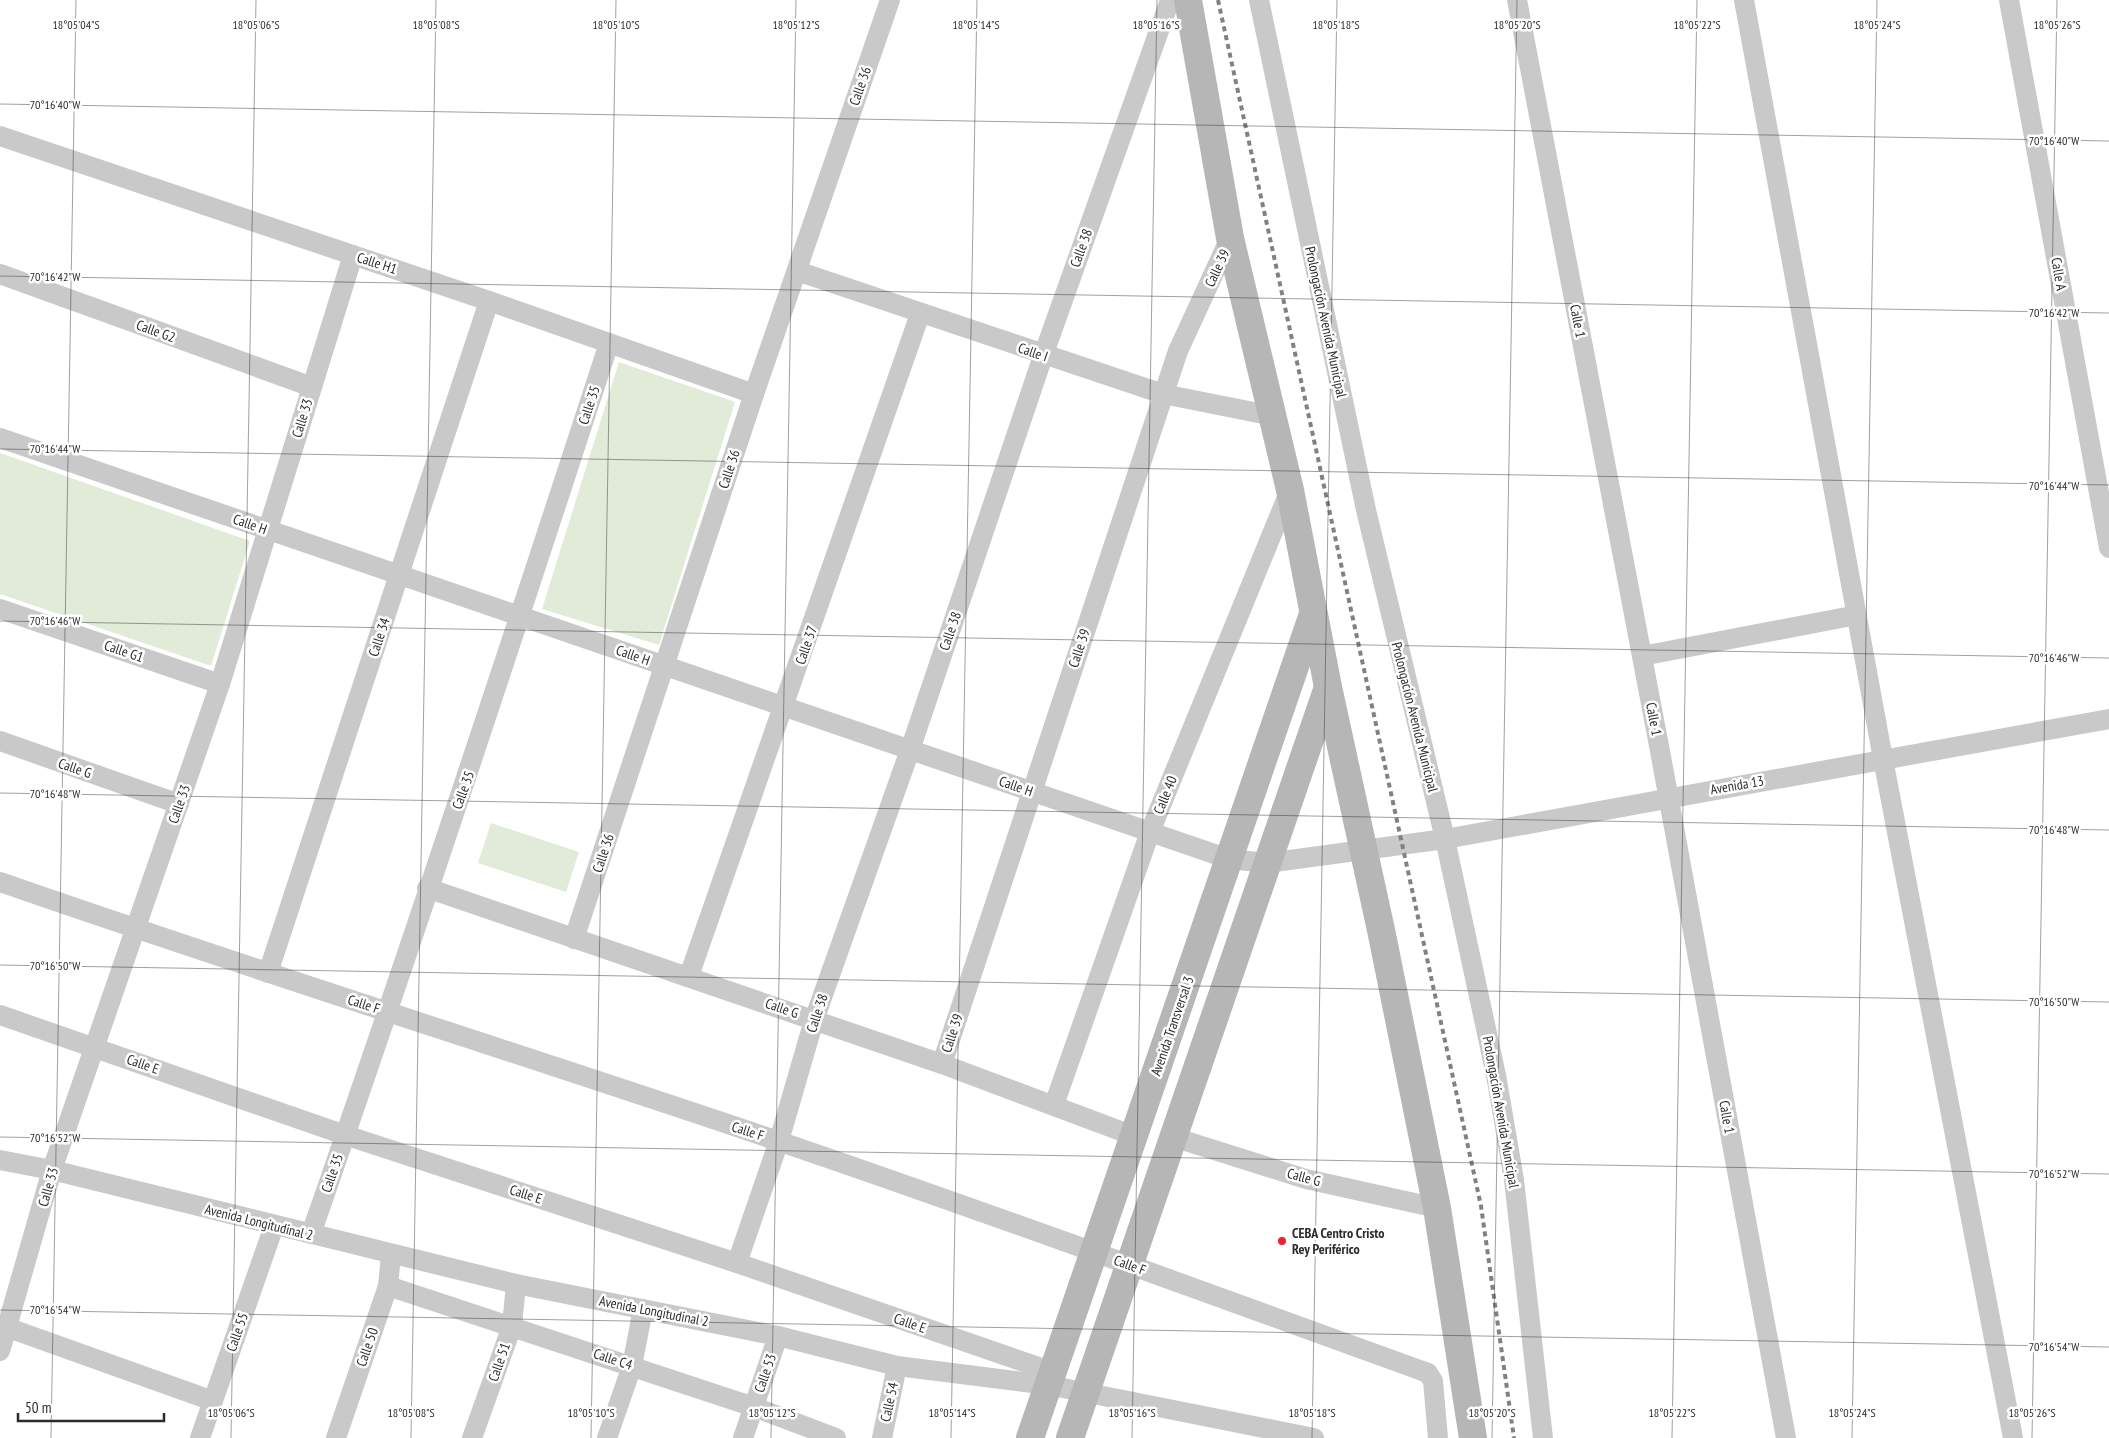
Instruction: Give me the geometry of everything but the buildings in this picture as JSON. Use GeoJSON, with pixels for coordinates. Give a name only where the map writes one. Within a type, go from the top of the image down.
{"type":"FeatureCollection","features":[{"type":"Feature","properties":{"kind":"street","name":"Calle 36"},"geometry":{"type":"LineString","coordinates":[[574,939],[754,394],[890,0]]}},
{"type":"Feature","properties":{"kind":"street","name":"Calle 38"},"geometry":{"type":"LineString","coordinates":[[737,1264],[779,1141],[814,1020],[910,750],[1042,356],[1170,0]]}},
{"type":"Feature","properties":{"kind":"street"},"geometry":{"type":"LineString","coordinates":[[1188,0],[1230,238],[1290,490],[1328,687],[1364,849],[1437,1208],[1473,1438]]}},
{"type":"Feature","properties":{"kind":"street","name":"Prolongación Avenida Municipal"},"geometry":{"type":"LineString","coordinates":[[1259,0],[1366,510],[1445,839],[1496,1075],[1514,1180],[1543,1438]]}},
{"type":"Feature","properties":{"kind":"street","name":"Calle 1"},"geometry":{"type":"LineString","coordinates":[[1517,0],[1642,656],[1786,1438]]}},
{"type":"Feature","properties":{"kind":"street"},"geometry":{"type":"LineString","coordinates":[[1744,0],[1857,615],[2013,1438]]}},
{"type":"Feature","properties":{"kind":"street","name":"Calle A"},"geometry":{"type":"LineString","coordinates":[[2009,0],[2109,548]]}},
{"type":"Feature","properties":{"kind":"street","name":"Calle H1"},"geometry":{"type":"LineString","coordinates":[[0,136],[489,301],[754,394]]}},
{"type":"Feature","properties":{"kind":"street","name":"Calle 39"},"geometry":{"type":"LineString","coordinates":[[942,1064],[1163,394],[1178,351],[1230,238]]}},
{"type":"Feature","properties":{"kind":"street","name":"Calle 33"},"geometry":{"type":"LineString","coordinates":[[0,1351],[4,1326],[52,1170],[220,684],[353,255]]}},
{"type":"Feature","properties":{"kind":"street","name":"Calle I"},"geometry":{"type":"LineString","coordinates":[[797,271],[1042,356],[1163,394],[1273,416]]}},
{"type":"Feature","properties":{"kind":"street","name":"Calle G2"},"geometry":{"type":"LineString","coordinates":[[0,274],[312,387]]}},
{"type":"Feature","properties":{"kind":"street","name":"Calle 34"},"geometry":{"type":"LineString","coordinates":[[268,974],[489,301]]}},
{"type":"Feature","properties":{"kind":"street","name":"Calle 37"},"geometry":{"type":"LineString","coordinates":[[689,976],[920,314]]}},
{"type":"Feature","properties":{"kind":"street","name":"Calle 35"},"geometry":{"type":"LineString","coordinates":[[311,1234],[427,888],[469,774],[609,343]]}},
{"type":"Feature","properties":{"kind":"street","name":"Calle H"},"geometry":{"type":"LineString","coordinates":[[0,438],[1229,859],[1267,863],[1364,849]]}},
{"type":"Feature","properties":{"kind":"street","name":"Calle 40"},"geometry":{"type":"LineString","coordinates":[[1054,1105],[1150,832],[1290,490]]}},
{"type":"Feature","properties":{"kind":"street","name":"Calle G1"},"geometry":{"type":"LineString","coordinates":[[0,609],[220,684]]}},
{"type":"Feature","properties":{"kind":"street","name":"Avenida Transversal 3"},"geometry":{"type":"LineString","coordinates":[[1030,1438],[1314,613]]}},
{"type":"Feature","properties":{"kind":"street"},"geometry":{"type":"LineString","coordinates":[[1642,656],[1857,615]]}},
{"type":"Feature","properties":{"kind":"street"},"geometry":{"type":"LineString","coordinates":[[1070,1438],[1328,687]]}},
{"type":"Feature","properties":{"kind":"street","name":"Avenida 13"},"geometry":{"type":"LineString","coordinates":[[1364,849],[1445,839],[2109,719]]}},
{"type":"Feature","properties":{"kind":"street","name":"Calle G"},"geometry":{"type":"LineString","coordinates":[[0,742],[179,804]]}},
{"type":"Feature","properties":{"kind":"street","name":"Calle F"},"geometry":{"type":"LineString","coordinates":[[0,882],[268,974],[387,1011],[779,1141],[1094,1252],[1428,1374],[1433,1381],[1438,1438]]}},
{"type":"Feature","properties":{"kind":"street","name":"Calle G"},"geometry":{"type":"LineString","coordinates":[[427,888],[942,1064],[1134,1136]]}},
{"type":"Feature","properties":{"kind":"street","name":"Calle E"},"geometry":{"type":"LineString","coordinates":[[0,1015],[345,1135],[737,1264],[1051,1379]]}},
{"type":"Feature","properties":{"kind":"street","name":"Calle G"},"geometry":{"type":"LineString","coordinates":[[1174,1137],[1306,1179],[1437,1208]]}},
{"type":"Feature","properties":{"kind":"street","name":"Avenida Longitudinal 2"},"geometry":{"type":"LineString","coordinates":[[0,1160],[52,1170],[391,1255],[516,1284],[778,1336],[897,1366],[1051,1379],[1085,1394],[1314,1438]]}},
{"type":"Feature","properties":{"kind":"street","name":"Calle 55"},"geometry":{"type":"LineString","coordinates":[[200,1438],[274,1226]]}},
{"type":"Feature","properties":{"kind":"street","name":"Calle 50"},"geometry":{"type":"LineString","coordinates":[[336,1438],[388,1286],[391,1255]]}},
{"type":"Feature","properties":{"kind":"street","name":"Calle 51"},"geometry":{"type":"LineString","coordinates":[[472,1438],[512,1326],[516,1284]]}},
{"type":"Feature","properties":{"kind":"street","name":"Calle C4"},"geometry":{"type":"LineString","coordinates":[[388,1286],[754,1407],[836,1438]]}},
{"type":"Feature","properties":{"kind":"street"},"geometry":{"type":"LineString","coordinates":[[608,1438],[632,1366],[643,1309]]}},
{"type":"Feature","properties":{"kind":"street"},"geometry":{"type":"LineString","coordinates":[[4,1326],[213,1401]]}},
{"type":"Feature","properties":{"kind":"street","name":"Calle 53"},"geometry":{"type":"LineString","coordinates":[[743,1438],[778,1336]]}},
{"type":"Feature","properties":{"kind":"street","name":"Calle 54"},"geometry":{"type":"LineString","coordinates":[[882,1438],[897,1366]]}},
{"type":"Feature","properties":{"kind":"green space"},"geometry":{"type":"Polygon","coordinates":[[[619,362],[735,402],[659,645],[542,609],[619,362]]]}},
{"type":"Feature","properties":{"kind":"green space"},"geometry":{"type":"Polygon","coordinates":[[[0,453],[250,541],[211,666],[0,594],[0,453]]]}},
{"type":"Feature","properties":{"kind":"green space"},"geometry":{"type":"Polygon","coordinates":[[[491,823],[579,852],[566,892],[478,863],[491,823]]]}},
{"type":"Feature","properties":{"kind":"railway"},"geometry":{"type":"LineString","coordinates":[[1218,0],[1481,1206],[1514,1438]]}},
{"type":"Feature","properties":{"kind":"place","name":"CEBA Centro Cristo Rey Periférico"},"geometry":{"type":"Point","coordinates":[1282,1241]}}]}
